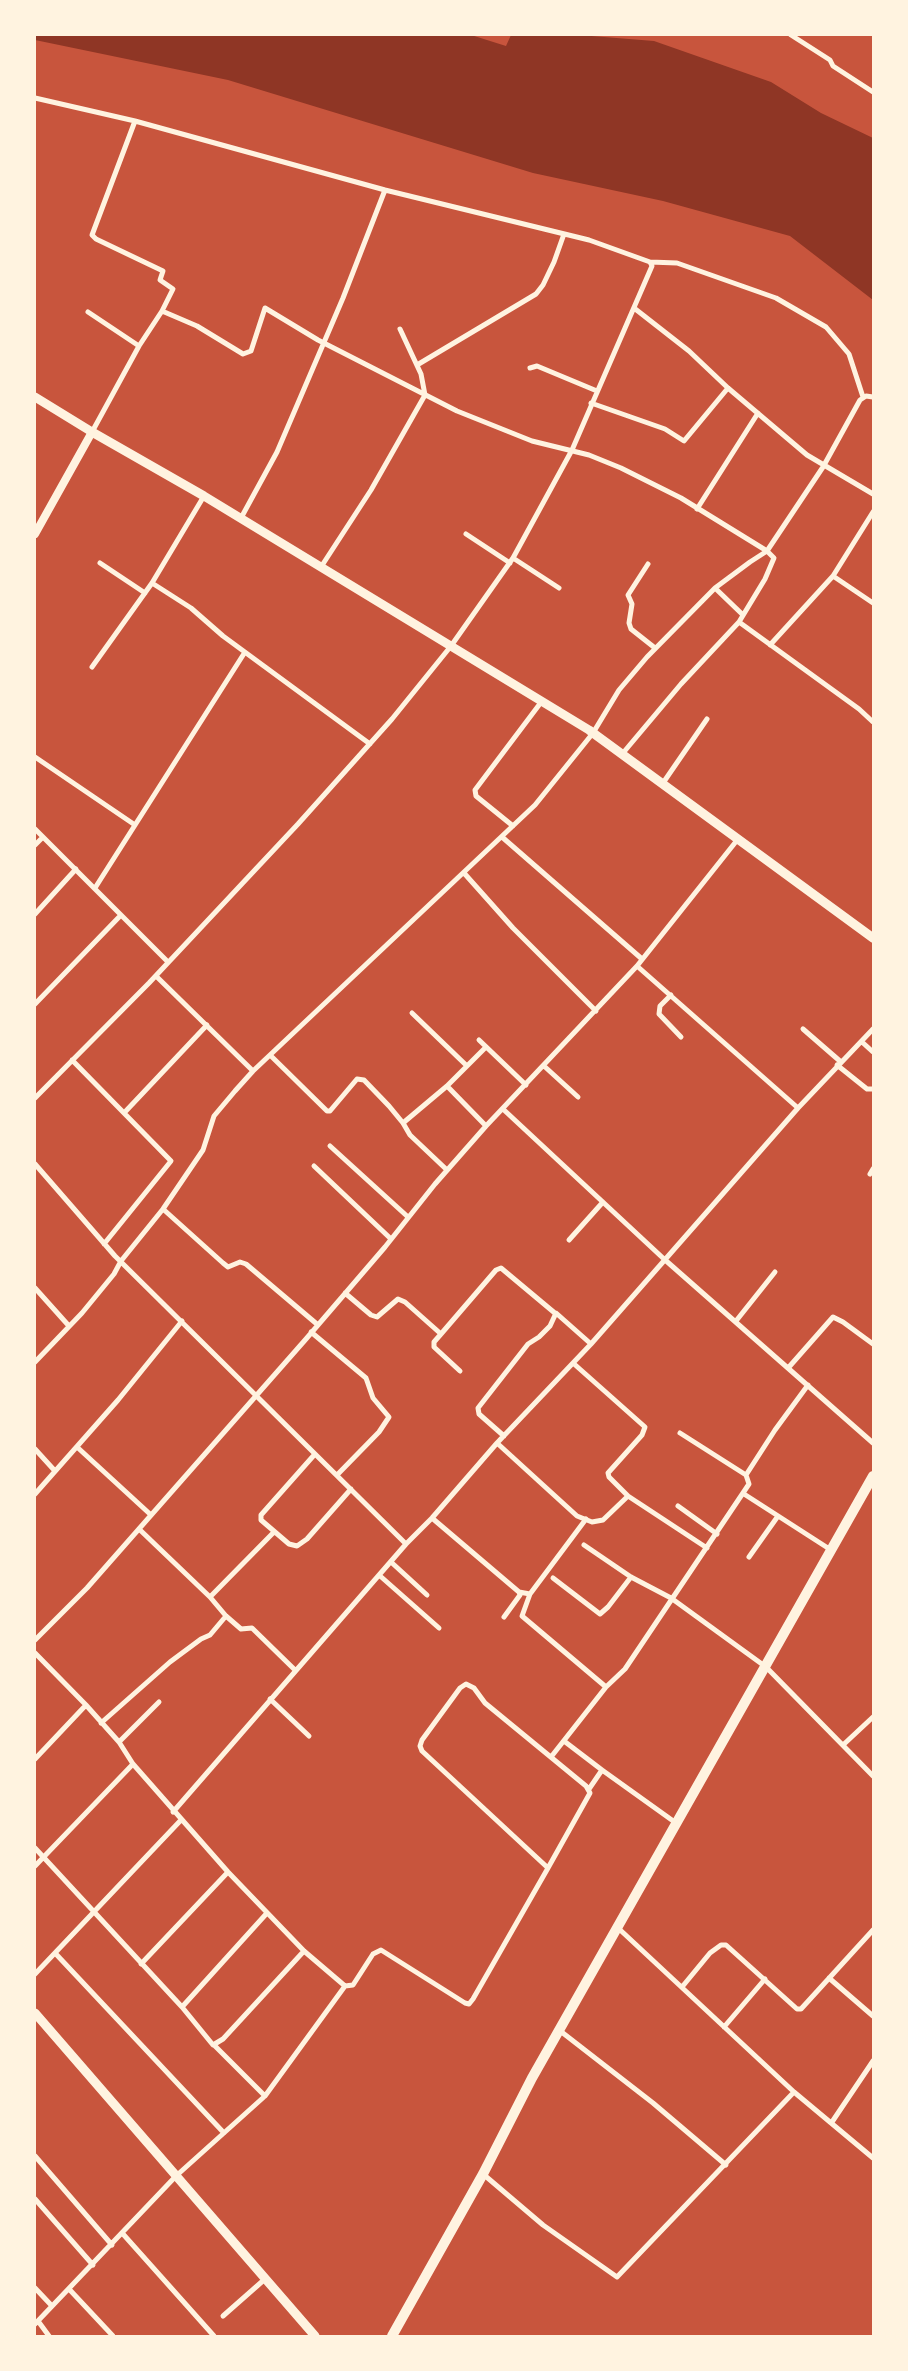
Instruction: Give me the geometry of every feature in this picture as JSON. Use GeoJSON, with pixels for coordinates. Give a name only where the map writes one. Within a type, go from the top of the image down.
{"type":"FeatureCollection","features":[{"type":"Feature","properties":{"kind":"highway"},"geometry":{"type":"LineString","coordinates":[[392,2336],[559,2030],[831,1550],[872,1483]]}},
{"type":"Feature","properties":{"kind":"main road"},"geometry":{"type":"LineString","coordinates":[[35,397],[241,518],[593,733],[623,753],[872,937]]}},
{"type":"Feature","properties":{"kind":"main road"},"geometry":{"type":"LineString","coordinates":[[35,2013],[315,2336]]}},
{"type":"Feature","properties":{"kind":"street"},"geometry":{"type":"LineString","coordinates":[[791,35],[830,60],[834,66],[873,92]]}},
{"type":"Feature","properties":{"kind":"street"},"geometry":{"type":"LineString","coordinates":[[35,98],[134,121],[384,190],[589,240],[650,262],[677,263],[776,298],[826,328],[848,354],[863,397],[823,466],[767,551],[714,588],[655,648],[619,690],[593,733],[553,785],[513,826],[253,1071],[214,1116],[203,1150],[162,1209],[120,1261],[114,1274],[35,1362]]}},
{"type":"Feature","properties":{"kind":"street"},"geometry":{"type":"LineString","coordinates":[[35,534],[173,289],[160,280],[163,271],[96,239],[92,235],[134,121]]}},
{"type":"Feature","properties":{"kind":"street"},"geometry":{"type":"LineString","coordinates":[[241,518],[277,452],[324,343],[384,190]]}},
{"type":"Feature","properties":{"kind":"street"},"geometry":{"type":"LineString","coordinates":[[417,365],[536,294],[543,285],[554,262],[564,234]]}},
{"type":"Feature","properties":{"kind":"street"},"geometry":{"type":"LineString","coordinates":[[35,1098],[156,976],[298,824],[370,744],[451,646],[511,560],[572,450],[591,403],[652,269],[650,262]]}},
{"type":"Feature","properties":{"kind":"street"},"geometry":{"type":"LineString","coordinates":[[162,311],[197,326],[243,354],[251,350],[265,308],[324,343],[457,411],[532,441],[572,450],[621,468],[681,498],[773,556],[765,579],[739,622],[687,677],[623,753]]}},
{"type":"Feature","properties":{"kind":"street"},"geometry":{"type":"LineString","coordinates":[[634,308],[682,345],[758,414],[823,466],[873,494]]}},
{"type":"Feature","properties":{"kind":"street"},"geometry":{"type":"LineString","coordinates":[[88,312],[140,346]]}},
{"type":"Feature","properties":{"kind":"street"},"geometry":{"type":"LineString","coordinates":[[320,567],[371,490],[425,395],[424,383],[400,329]]}},
{"type":"Feature","properties":{"kind":"street"},"geometry":{"type":"LineString","coordinates":[[530,368],[537,366],[597,391]]}},
{"type":"Feature","properties":{"kind":"street"},"geometry":{"type":"LineString","coordinates":[[591,403],[665,429],[684,441],[728,388]]}},
{"type":"Feature","properties":{"kind":"street"},"geometry":{"type":"LineString","coordinates":[[863,397],[873,397]]}},
{"type":"Feature","properties":{"kind":"street"},"geometry":{"type":"LineString","coordinates":[[697,509],[758,414]]}},
{"type":"Feature","properties":{"kind":"street"},"geometry":{"type":"LineString","coordinates":[[92,667],[152,583],[204,496]]}},
{"type":"Feature","properties":{"kind":"street"},"geometry":{"type":"LineString","coordinates":[[770,645],[833,576],[873,512]]}},
{"type":"Feature","properties":{"kind":"street"},"geometry":{"type":"LineString","coordinates":[[466,534],[559,588]]}},
{"type":"Feature","properties":{"kind":"street"},"geometry":{"type":"LineString","coordinates":[[100,564],[145,593]]}},
{"type":"Feature","properties":{"kind":"street"},"geometry":{"type":"LineString","coordinates":[[648,564],[628,595],[632,604],[628,623],[631,629],[655,648]]}},
{"type":"Feature","properties":{"kind":"street"},"geometry":{"type":"LineString","coordinates":[[833,576],[873,603]]}},
{"type":"Feature","properties":{"kind":"street"},"geometry":{"type":"LineString","coordinates":[[152,583],[191,608],[245,652],[370,744]]}},
{"type":"Feature","properties":{"kind":"street"},"geometry":{"type":"LineString","coordinates":[[714,588],[743,615]]}},
{"type":"Feature","properties":{"kind":"street"},"geometry":{"type":"LineString","coordinates":[[739,622],[859,709],[873,722]]}},
{"type":"Feature","properties":{"kind":"street"},"geometry":{"type":"LineString","coordinates":[[95,888],[245,652]]}},
{"type":"Feature","properties":{"kind":"street"},"geometry":{"type":"LineString","coordinates":[[513,826],[476,796],[475,790],[542,701]]}},
{"type":"Feature","properties":{"kind":"street"},"geometry":{"type":"LineString","coordinates":[[663,783],[707,719]]}},
{"type":"Feature","properties":{"kind":"street"},"geometry":{"type":"LineString","coordinates":[[35,757],[134,825]]}},
{"type":"Feature","properties":{"kind":"street"},"geometry":{"type":"LineString","coordinates":[[35,828],[168,962]]}},
{"type":"Feature","properties":{"kind":"street"},"geometry":{"type":"LineString","coordinates":[[35,845],[43,837]]}},
{"type":"Feature","properties":{"kind":"street"},"geometry":{"type":"LineString","coordinates":[[502,837],[642,959]]}},
{"type":"Feature","properties":{"kind":"street"},"geometry":{"type":"LineString","coordinates":[[35,1640],[87,1588],[256,1393],[312,1332],[486,1126],[504,1110],[637,966],[738,839]]}},
{"type":"Feature","properties":{"kind":"street"},"geometry":{"type":"LineString","coordinates":[[35,914],[76,869]]}},
{"type":"Feature","properties":{"kind":"street"},"geometry":{"type":"LineString","coordinates":[[464,873],[513,928],[596,1011]]}},
{"type":"Feature","properties":{"kind":"street"},"geometry":{"type":"LineString","coordinates":[[35,1004],[121,915]]}},
{"type":"Feature","properties":{"kind":"street"},"geometry":{"type":"LineString","coordinates":[[637,966],[798,1108]]}},
{"type":"Feature","properties":{"kind":"street"},"geometry":{"type":"LineString","coordinates":[[156,976],[253,1071]]}},
{"type":"Feature","properties":{"kind":"street"},"geometry":{"type":"LineString","coordinates":[[671,995],[660,1006],[659,1014],[681,1037]]}},
{"type":"Feature","properties":{"kind":"street"},"geometry":{"type":"LineString","coordinates":[[412,1014],[467,1066]]}},
{"type":"Feature","properties":{"kind":"street"},"geometry":{"type":"LineString","coordinates":[[124,1113],[207,1025]]}},
{"type":"Feature","properties":{"kind":"street"},"geometry":{"type":"LineString","coordinates":[[803,1029],[867,1089],[873,1089]]}},
{"type":"Feature","properties":{"kind":"street"},"geometry":{"type":"LineString","coordinates":[[173,1812],[406,1544],[432,1518],[497,1443],[591,1344],[798,1108],[873,1029]]}},
{"type":"Feature","properties":{"kind":"street"},"geometry":{"type":"LineString","coordinates":[[479,1040],[526,1085]]}},
{"type":"Feature","properties":{"kind":"street"},"geometry":{"type":"LineString","coordinates":[[862,1042],[873,1052]]}},
{"type":"Feature","properties":{"kind":"street"},"geometry":{"type":"LineString","coordinates":[[403,1123],[447,1086],[486,1047]]}},
{"type":"Feature","properties":{"kind":"street"},"geometry":{"type":"LineString","coordinates":[[270,1055],[327,1111],[330,1111],[359,1078],[370,1087],[403,1123],[410,1136],[447,1170]]}},
{"type":"Feature","properties":{"kind":"street"},"geometry":{"type":"LineString","coordinates":[[72,1060],[171,1162],[104,1244]]}},
{"type":"Feature","properties":{"kind":"street"},"geometry":{"type":"LineString","coordinates":[[544,1066],[578,1097]]}},
{"type":"Feature","properties":{"kind":"street"},"geometry":{"type":"LineString","coordinates":[[447,1086],[486,1126]]}},
{"type":"Feature","properties":{"kind":"street"},"geometry":{"type":"LineString","coordinates":[[504,1110],[664,1259],[789,1367],[873,1443]]}},
{"type":"Feature","properties":{"kind":"street"},"geometry":{"type":"LineString","coordinates":[[330,1146],[408,1217]]}},
{"type":"Feature","properties":{"kind":"street"},"geometry":{"type":"LineString","coordinates":[[35,1164],[120,1261],[256,1393],[406,1544]]}},
{"type":"Feature","properties":{"kind":"street"},"geometry":{"type":"LineString","coordinates":[[314,1166],[391,1239]]}},
{"type":"Feature","properties":{"kind":"street"},"geometry":{"type":"LineString","coordinates":[[569,1240],[603,1202]]}},
{"type":"Feature","properties":{"kind":"street"},"geometry":{"type":"LineString","coordinates":[[162,1209],[228,1267],[240,1262],[246,1264],[318,1325]]}},
{"type":"Feature","properties":{"kind":"street"},"geometry":{"type":"LineString","coordinates":[[460,1371],[434,1347],[434,1342],[496,1270],[501,1268],[591,1344]]}},
{"type":"Feature","properties":{"kind":"street"},"geometry":{"type":"LineString","coordinates":[[736,1322],[775,1272]]}},
{"type":"Feature","properties":{"kind":"street"},"geometry":{"type":"LineString","coordinates":[[35,1288],[69,1326]]}},
{"type":"Feature","properties":{"kind":"street"},"geometry":{"type":"LineString","coordinates":[[345,1293],[377,1317],[398,1299],[405,1302],[441,1334]]}},
{"type":"Feature","properties":{"kind":"street"},"geometry":{"type":"LineString","coordinates":[[504,1436],[479,1414],[478,1408],[528,1344],[539,1337],[550,1326],[556,1314]]}},
{"type":"Feature","properties":{"kind":"street"},"geometry":{"type":"LineString","coordinates":[[789,1367],[833,1318],[844,1322],[873,1344]]}},
{"type":"Feature","properties":{"kind":"street"},"geometry":{"type":"LineString","coordinates":[[35,1494],[77,1447],[182,1320]]}},
{"type":"Feature","properties":{"kind":"street"},"geometry":{"type":"LineString","coordinates":[[312,1332],[366,1378],[373,1398],[389,1417],[379,1432],[337,1475]]}},
{"type":"Feature","properties":{"kind":"street"},"geometry":{"type":"LineString","coordinates":[[573,1363],[645,1427],[642,1435],[608,1473],[609,1477],[628,1496],[707,1548]]}},
{"type":"Feature","properties":{"kind":"street"},"geometry":{"type":"LineString","coordinates":[[746,1475],[775,1430],[808,1385]]}},
{"type":"Feature","properties":{"kind":"street"},"geometry":{"type":"LineString","coordinates":[[551,1757],[606,1687],[625,1669],[749,1484],[746,1475],[680,1432]]}},
{"type":"Feature","properties":{"kind":"street"},"geometry":{"type":"LineString","coordinates":[[497,1443],[577,1516],[592,1522],[603,1520],[628,1496]]}},
{"type":"Feature","properties":{"kind":"street"},"geometry":{"type":"LineString","coordinates":[[77,1447],[151,1515]]}},
{"type":"Feature","properties":{"kind":"street"},"geometry":{"type":"LineString","coordinates":[[35,1449],[55,1471]]}},
{"type":"Feature","properties":{"kind":"street"},"geometry":{"type":"LineString","coordinates":[[315,1454],[261,1515],[261,1520],[289,1544],[297,1546],[307,1539],[351,1489]]}},
{"type":"Feature","properties":{"kind":"street"},"geometry":{"type":"LineString","coordinates":[[744,1494],[831,1550]]}},
{"type":"Feature","properties":{"kind":"street"},"geometry":{"type":"LineString","coordinates":[[678,1506],[717,1534]]}},
{"type":"Feature","properties":{"kind":"street"},"geometry":{"type":"LineString","coordinates":[[749,1557],[778,1516]]}},
{"type":"Feature","properties":{"kind":"street"},"geometry":{"type":"LineString","coordinates":[[432,1518],[519,1592],[530,1594]]}},
{"type":"Feature","properties":{"kind":"street"},"geometry":{"type":"LineString","coordinates":[[586,1519],[530,1594],[522,1616],[606,1687]]}},
{"type":"Feature","properties":{"kind":"street"},"geometry":{"type":"LineString","coordinates":[[139,1529],[210,1597],[226,1616],[241,1628],[252,1628],[295,1670]]}},
{"type":"Feature","properties":{"kind":"street"},"geometry":{"type":"LineString","coordinates":[[210,1597],[274,1532]]}},
{"type":"Feature","properties":{"kind":"street"},"geometry":{"type":"LineString","coordinates":[[584,1545],[631,1577],[671,1598],[766,1667],[873,1776]]}},
{"type":"Feature","properties":{"kind":"street"},"geometry":{"type":"LineString","coordinates":[[391,1562],[427,1595]]}},
{"type":"Feature","properties":{"kind":"street"},"geometry":{"type":"LineString","coordinates":[[379,1575],[439,1628]]}},
{"type":"Feature","properties":{"kind":"street"},"geometry":{"type":"LineString","coordinates":[[553,1578],[600,1614],[608,1607],[631,1577]]}},
{"type":"Feature","properties":{"kind":"street"},"geometry":{"type":"LineString","coordinates":[[504,1617],[520,1595],[519,1592]]}},
{"type":"Feature","properties":{"kind":"street"},"geometry":{"type":"LineString","coordinates":[[100,1722],[170,1662],[201,1639],[210,1635],[226,1616]]}},
{"type":"Feature","properties":{"kind":"street"},"geometry":{"type":"LineString","coordinates":[[35,1653],[120,1742],[133,1764],[173,1812],[228,1872],[304,1950],[345,1986]]}},
{"type":"Feature","properties":{"kind":"street"},"geometry":{"type":"LineString","coordinates":[[548,1868],[422,1751],[420,1746],[422,1740],[460,1688],[466,1684],[474,1688],[485,1703],[589,1789]]}},
{"type":"Feature","properties":{"kind":"street"},"geometry":{"type":"LineString","coordinates":[[270,1699],[309,1736]]}},
{"type":"Feature","properties":{"kind":"street"},"geometry":{"type":"LineString","coordinates":[[120,1742],[159,1702]]}},
{"type":"Feature","properties":{"kind":"street"},"geometry":{"type":"LineString","coordinates":[[35,1759],[86,1705]]}},
{"type":"Feature","properties":{"kind":"street"},"geometry":{"type":"LineString","coordinates":[[843,1745],[873,1717]]}},
{"type":"Feature","properties":{"kind":"street"},"geometry":{"type":"LineString","coordinates":[[564,1741],[677,1823]]}},
{"type":"Feature","properties":{"kind":"street"},"geometry":{"type":"LineString","coordinates":[[35,1866],[133,1764]]}},
{"type":"Feature","properties":{"kind":"street"},"geometry":{"type":"LineString","coordinates":[[50,2336],[37,2322],[123,2234],[176,2176],[266,2096],[345,1986],[353,1985],[374,1954],[381,1950],[464,2003],[470,2004],[589,1796],[589,1789],[602,1770]]}},
{"type":"Feature","properties":{"kind":"street"},"geometry":{"type":"LineString","coordinates":[[35,1974],[181,1820]]}},
{"type":"Feature","properties":{"kind":"street"},"geometry":{"type":"LineString","coordinates":[[35,1848],[182,2007],[214,2045],[266,2096]]}},
{"type":"Feature","properties":{"kind":"street"},"geometry":{"type":"LineString","coordinates":[[141,1964],[228,1872]]}},
{"type":"Feature","properties":{"kind":"street"},"geometry":{"type":"LineString","coordinates":[[182,2007],[267,1913]]}},
{"type":"Feature","properties":{"kind":"street"},"geometry":{"type":"LineString","coordinates":[[617,1927],[794,2092],[873,2158]]}},
{"type":"Feature","properties":{"kind":"street"},"geometry":{"type":"LineString","coordinates":[[682,1988],[710,1953],[720,1945],[726,1945],[766,1979],[797,2009],[801,2009],[873,1930]]}},
{"type":"Feature","properties":{"kind":"street"},"geometry":{"type":"LineString","coordinates":[[214,2045],[223,2039],[304,1950]]}},
{"type":"Feature","properties":{"kind":"street"},"geometry":{"type":"LineString","coordinates":[[55,1953],[224,2133]]}},
{"type":"Feature","properties":{"kind":"street"},"geometry":{"type":"LineString","coordinates":[[828,1978],[873,2016]]}},
{"type":"Feature","properties":{"kind":"street"},"geometry":{"type":"LineString","coordinates":[[724,2027],[766,1979]]}},
{"type":"Feature","properties":{"kind":"street"},"geometry":{"type":"LineString","coordinates":[[559,2030],[653,2103],[726,2165]]}},
{"type":"Feature","properties":{"kind":"street"},"geometry":{"type":"LineString","coordinates":[[832,2122],[873,2061]]}},
{"type":"Feature","properties":{"kind":"street"},"geometry":{"type":"LineString","coordinates":[[482,2174],[542,2225],[616,2277],[726,2165],[794,2092]]}},
{"type":"Feature","properties":{"kind":"street"},"geometry":{"type":"LineString","coordinates":[[35,2156],[112,2245]]}},
{"type":"Feature","properties":{"kind":"street"},"geometry":{"type":"LineString","coordinates":[[35,2199],[93,2265]]}},
{"type":"Feature","properties":{"kind":"street"},"geometry":{"type":"LineString","coordinates":[[123,2234],[214,2336]]}},
{"type":"Feature","properties":{"kind":"street"},"geometry":{"type":"LineString","coordinates":[[223,2316],[265,2278]]}},
{"type":"Feature","properties":{"kind":"street"},"geometry":{"type":"LineString","coordinates":[[35,2288],[52,2306]]}},
{"type":"Feature","properties":{"kind":"street"},"geometry":{"type":"LineString","coordinates":[[69,2289],[112,2336]]}},
{"type":"Feature","properties":{"kind":"shaded area"},"geometry":{"type":"Polygon","coordinates":[[[35,35],[471,35],[506,46],[511,35],[579,35],[654,41],[771,82],[821,113],[873,138],[873,300],[790,236],[663,201],[533,173],[228,80],[35,40],[35,35]]]}}]}
